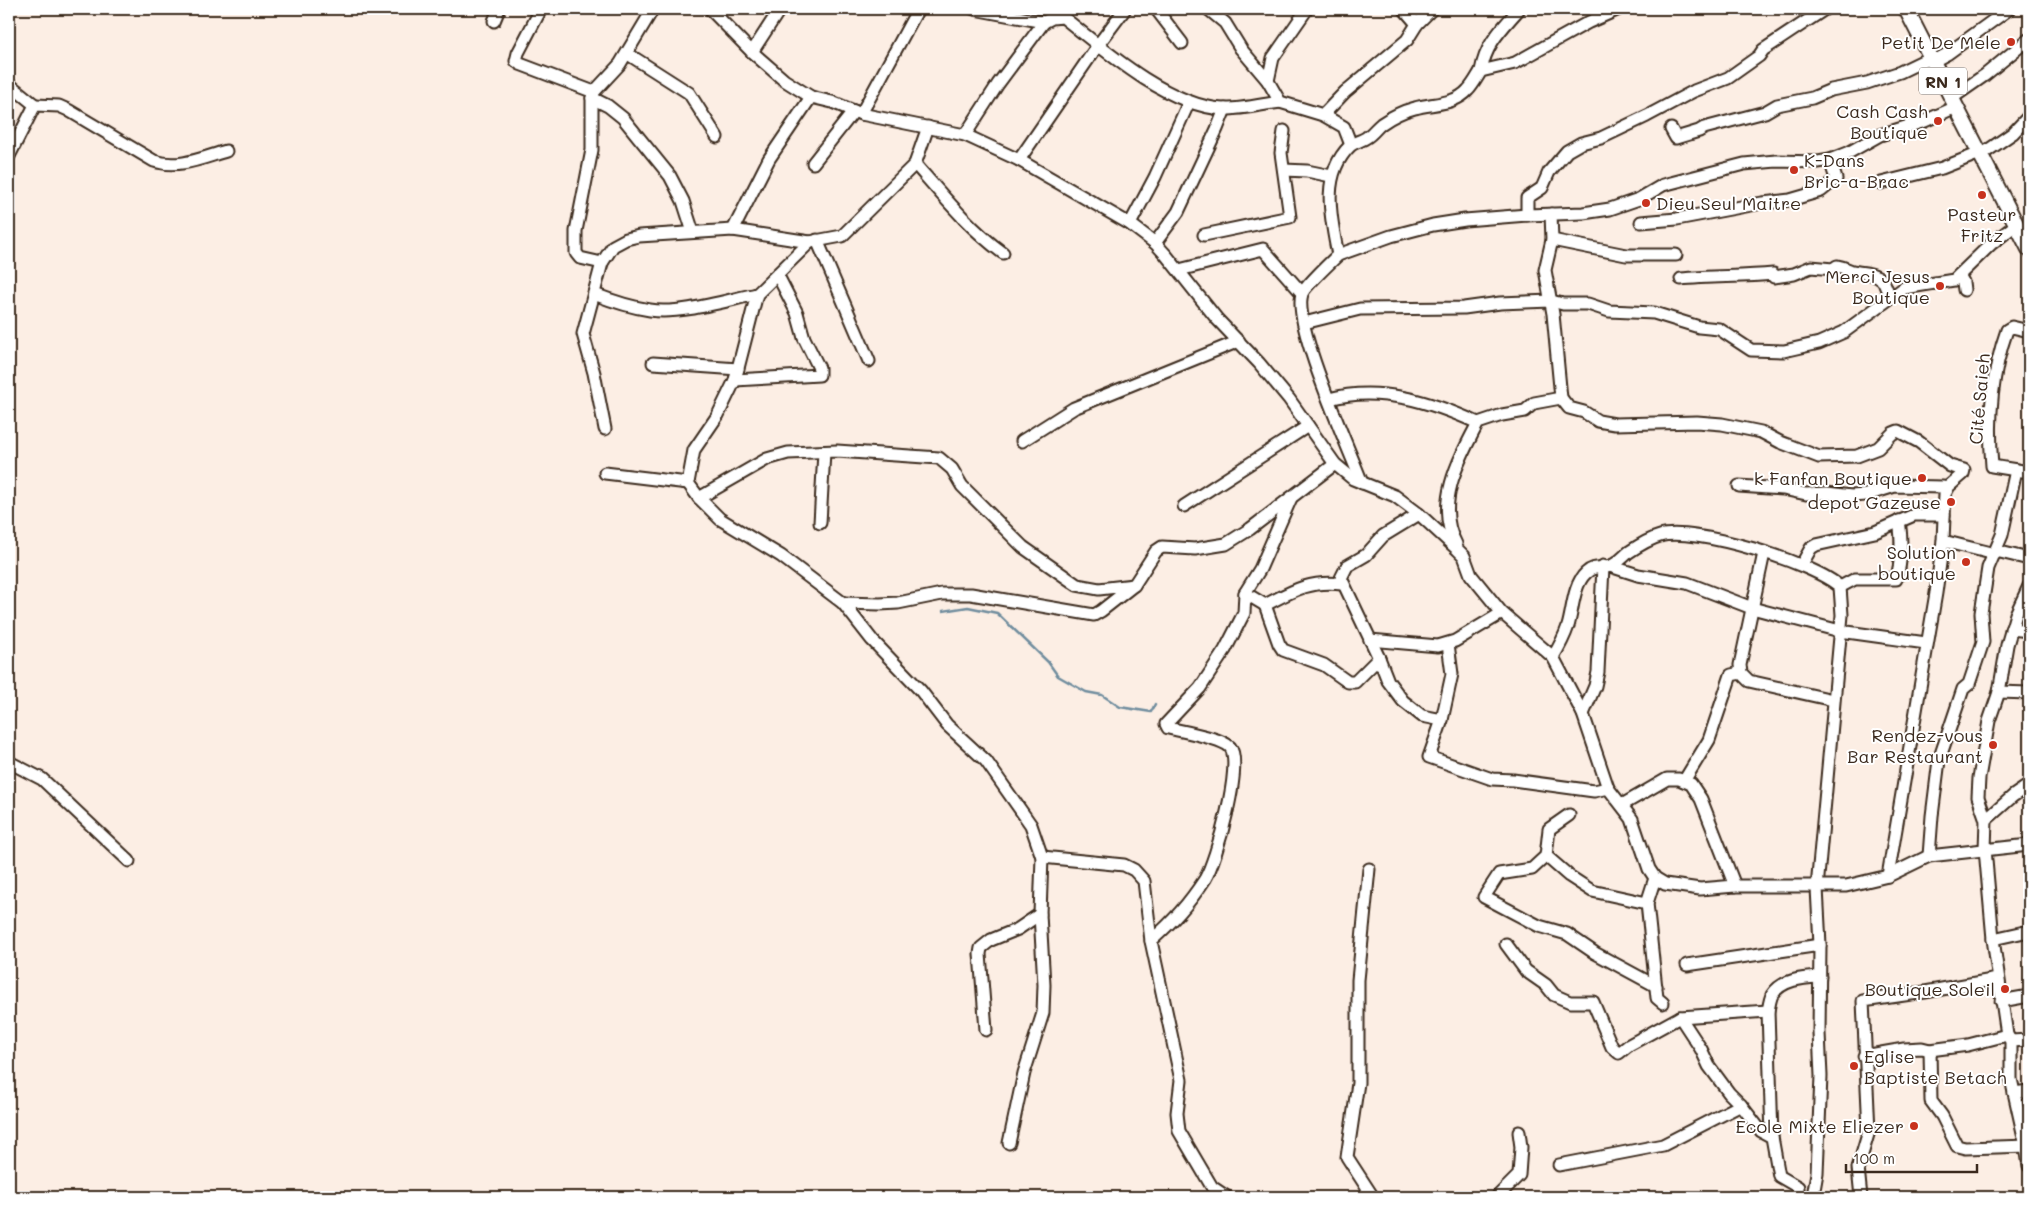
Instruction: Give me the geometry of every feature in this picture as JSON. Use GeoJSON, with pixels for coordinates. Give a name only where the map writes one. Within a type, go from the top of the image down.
{"type":"FeatureCollection","features":[{"type":"Feature","properties":{"kind":"main road","name":"RN 1"},"geometry":{"type":"LineString","coordinates":[[1906,9],[2012,228],[2029,249]]}},
{"type":"Feature","properties":{"kind":"street"},"geometry":{"type":"LineString","coordinates":[[494,21],[499,9]]}},
{"type":"Feature","properties":{"kind":"street"},"geometry":{"type":"LineString","coordinates":[[541,9],[518,53],[516,61],[593,95],[623,118],[670,176],[681,196],[693,232]]}},
{"type":"Feature","properties":{"kind":"street"},"geometry":{"type":"LineString","coordinates":[[602,263],[580,258],[576,252],[576,231],[592,150],[593,95],[628,54],[652,9]]}},
{"type":"Feature","properties":{"kind":"street"},"geometry":{"type":"LineString","coordinates":[[710,9],[752,52],[784,80],[811,97],[832,102],[857,112],[965,135],[1019,160],[1130,224],[1155,243],[1179,270],[1217,319],[1239,341],[1289,399],[1334,464],[1362,483],[1395,496],[1419,514],[1464,556],[1471,575],[1502,613],[1553,657],[1583,714],[1608,788],[1632,819],[1649,869],[1655,878],[1665,884],[1681,888],[1700,889],[1735,886],[1817,888],[1846,886],[1888,876],[1929,856],[2029,846]]}},
{"type":"Feature","properties":{"kind":"street"},"geometry":{"type":"LineString","coordinates":[[752,52],[780,9]]}},
{"type":"Feature","properties":{"kind":"street"},"geometry":{"type":"LineString","coordinates":[[813,164],[857,112],[918,9]]}},
{"type":"Feature","properties":{"kind":"street"},"geometry":{"type":"LineString","coordinates":[[976,9],[1044,22]]}},
{"type":"Feature","properties":{"kind":"street"},"geometry":{"type":"LineString","coordinates":[[1019,160],[1125,9]]}},
{"type":"Feature","properties":{"kind":"street"},"geometry":{"type":"LineString","coordinates":[[1156,9],[1182,43]]}},
{"type":"Feature","properties":{"kind":"street"},"geometry":{"type":"LineString","coordinates":[[1208,9],[1225,23],[1242,49],[1268,81],[1280,102]]}},
{"type":"Feature","properties":{"kind":"street"},"geometry":{"type":"LineString","coordinates":[[1268,81],[1273,58],[1307,9]]}},
{"type":"Feature","properties":{"kind":"street"},"geometry":{"type":"LineString","coordinates":[[1404,9],[1417,24]]}},
{"type":"Feature","properties":{"kind":"street"},"geometry":{"type":"LineString","coordinates":[[1324,115],[1345,92],[1407,40],[1417,24],[1432,9]]}},
{"type":"Feature","properties":{"kind":"street"},"geometry":{"type":"LineString","coordinates":[[1338,255],[1332,220],[1332,176],[1351,145],[1366,138],[1381,124],[1397,114],[1452,101],[1467,92],[1481,71],[1483,58],[1494,35],[1519,9]]}},
{"type":"Feature","properties":{"kind":"street"},"geometry":{"type":"LineString","coordinates":[[1481,71],[1515,63],[1589,22],[1618,9]]}},
{"type":"Feature","properties":{"kind":"street"},"geometry":{"type":"LineString","coordinates":[[1528,215],[1527,198],[1542,188],[1549,172],[1566,151],[1581,143],[1600,138],[1686,95],[1728,78],[1759,56],[1763,50],[1825,9]]}},
{"type":"Feature","properties":{"kind":"street"},"geometry":{"type":"LineString","coordinates":[[1671,129],[1676,138],[1704,128],[1765,112],[1778,105],[1812,98],[1831,90],[1867,83],[1900,72],[1929,59],[1947,54],[2009,9]]}},
{"type":"Feature","properties":{"kind":"street"},"geometry":{"type":"LineString","coordinates":[[965,135],[998,84],[1044,22],[1052,18],[1063,17],[1138,74],[1189,102],[1225,109],[1280,102],[1324,115],[1344,127],[1351,145]]}},
{"type":"Feature","properties":{"kind":"street"},"geometry":{"type":"LineString","coordinates":[[1362,483],[1312,355],[1300,310],[1302,293],[1338,255],[1391,236],[1433,224],[1528,215],[1583,214],[1610,209],[1639,199],[1662,185],[1744,164],[1776,161],[1818,162],[1830,160],[1848,153],[1880,135],[1952,106],[1985,75],[2029,39]]}},
{"type":"Feature","properties":{"kind":"street"},"geometry":{"type":"LineString","coordinates":[[628,54],[689,93],[717,137]]}},
{"type":"Feature","properties":{"kind":"street"},"geometry":{"type":"LineString","coordinates":[[9,84],[35,105],[48,104],[68,110],[154,161],[165,164],[183,164],[226,151]]}},
{"type":"Feature","properties":{"kind":"street"},"geometry":{"type":"LineString","coordinates":[[733,230],[769,160],[811,97]]}},
{"type":"Feature","properties":{"kind":"street"},"geometry":{"type":"LineString","coordinates":[[1130,224],[1155,177],[1189,102]]}},
{"type":"Feature","properties":{"kind":"street"},"geometry":{"type":"LineString","coordinates":[[10,152],[35,105]]}},
{"type":"Feature","properties":{"kind":"street"},"geometry":{"type":"LineString","coordinates":[[1155,243],[1178,212],[1225,109]]}},
{"type":"Feature","properties":{"kind":"street"},"geometry":{"type":"LineString","coordinates":[[1881,183],[1942,168],[1977,155],[2013,133],[2029,116]]}},
{"type":"Feature","properties":{"kind":"street"},"geometry":{"type":"LineString","coordinates":[[605,429],[594,373],[583,334],[602,263],[613,246],[626,239],[733,230],[814,241],[842,236],[915,164],[928,127]]}},
{"type":"Feature","properties":{"kind":"street"},"geometry":{"type":"LineString","coordinates":[[1204,235],[1290,217],[1281,153],[1284,131]]}},
{"type":"Feature","properties":{"kind":"street"},"geometry":{"type":"LineString","coordinates":[[1641,222],[1677,219],[1762,203],[1790,200],[1821,192],[1836,179],[1830,160]]}},
{"type":"Feature","properties":{"kind":"street"},"geometry":{"type":"LineString","coordinates":[[915,164],[961,218],[980,236],[1003,253]]}},
{"type":"Feature","properties":{"kind":"street"},"geometry":{"type":"LineString","coordinates":[[1284,170],[1307,171],[1332,176]]}},
{"type":"Feature","properties":{"kind":"street"},"geometry":{"type":"LineString","coordinates":[[1551,214],[1552,240],[1545,270],[1551,301],[1561,398],[1569,408],[1584,412],[1598,420],[1615,424],[1697,422],[1722,424],[1762,432],[1780,442],[1819,457],[1857,456],[1878,448],[1893,433],[1898,431],[1919,442],[1950,466],[1964,470],[1963,474],[1949,486],[1945,494],[1943,541],[1888,876]]}},
{"type":"Feature","properties":{"kind":"street"},"geometry":{"type":"LineString","coordinates":[[1304,323],[1360,309],[1464,308],[1500,303],[1551,301],[1563,304],[1588,304],[1609,311],[1625,313],[1654,313],[1699,328],[1719,329],[1751,350],[1776,351],[1812,345],[1844,332],[1904,288],[1947,282],[1959,275],[1969,264],[2012,228]]}},
{"type":"Feature","properties":{"kind":"street"},"geometry":{"type":"LineString","coordinates":[[1552,240],[1626,256],[1676,255]]}},
{"type":"Feature","properties":{"kind":"street"},"geometry":{"type":"LineString","coordinates":[[594,294],[622,304],[652,310],[683,309],[758,294],[814,241]]}},
{"type":"Feature","properties":{"kind":"street"},"geometry":{"type":"LineString","coordinates":[[814,241],[869,361]]}},
{"type":"Feature","properties":{"kind":"street"},"geometry":{"type":"LineString","coordinates":[[1179,270],[1263,249],[1302,293]]}},
{"type":"Feature","properties":{"kind":"street"},"geometry":{"type":"LineString","coordinates":[[1680,279],[1773,274],[1774,277],[1794,274],[1811,267],[1833,269],[1837,266],[1863,271],[1881,279],[1891,297]]}},
{"type":"Feature","properties":{"kind":"street"},"geometry":{"type":"LineString","coordinates":[[1959,275],[1963,282],[1964,290]]}},
{"type":"Feature","properties":{"kind":"street"},"geometry":{"type":"LineString","coordinates":[[653,363],[736,375],[819,375],[819,368],[804,338],[797,313],[778,276]]}},
{"type":"Feature","properties":{"kind":"street"},"geometry":{"type":"LineString","coordinates":[[758,294],[736,375],[718,416],[694,450],[688,483],[699,498],[720,519],[782,556],[843,603],[872,640],[921,692],[947,725],[986,761],[1031,825],[1042,857],[1040,914],[1044,985],[1043,1013],[1024,1073],[1009,1143]]}},
{"type":"Feature","properties":{"kind":"street","name":"Cité Saieh"},"geometry":{"type":"LineString","coordinates":[[2016,470],[1992,466],[1992,410],[1997,362],[2007,330],[2012,326],[2029,330]]}},
{"type":"Feature","properties":{"kind":"street"},"geometry":{"type":"LineString","coordinates":[[1022,441],[1074,408],[1239,341]]}},
{"type":"Feature","properties":{"kind":"street"},"geometry":{"type":"LineString","coordinates":[[1329,399],[1344,395],[1361,394],[1404,396],[1448,409],[1478,423],[1502,415],[1525,411],[1534,403],[1561,398]]}},
{"type":"Feature","properties":{"kind":"street"},"geometry":{"type":"LineString","coordinates":[[1458,550],[1446,518],[1448,494],[1460,459],[1478,423]]}},
{"type":"Feature","properties":{"kind":"street"},"geometry":{"type":"LineString","coordinates":[[1184,506],[1308,426]]}},
{"type":"Feature","properties":{"kind":"street"},"geometry":{"type":"LineString","coordinates":[[699,498],[767,459],[788,454],[837,451],[939,458],[952,469],[962,486],[1022,547],[1077,585],[1099,589],[1134,585]]}},
{"type":"Feature","properties":{"kind":"street"},"geometry":{"type":"LineString","coordinates":[[820,522],[824,452]]}},
{"type":"Feature","properties":{"kind":"street"},"geometry":{"type":"LineString","coordinates":[[843,603],[898,603],[942,594],[971,594],[1094,615],[1134,585],[1156,551],[1162,547],[1195,548],[1226,544],[1237,539],[1334,464]]}},
{"type":"Feature","properties":{"kind":"street"},"geometry":{"type":"LineString","coordinates":[[1929,856],[1939,760],[1963,689],[1968,684],[1983,642],[1982,600],[1988,568],[1996,553],[2002,535],[2016,470],[2029,472]]}},
{"type":"Feature","properties":{"kind":"street"},"geometry":{"type":"LineString","coordinates":[[605,473],[688,483]]}},
{"type":"Feature","properties":{"kind":"street"},"geometry":{"type":"LineString","coordinates":[[1739,486],[1782,489],[1806,494],[1827,493],[1851,496],[1866,495],[1895,486],[1943,487],[1948,489]]}},
{"type":"Feature","properties":{"kind":"street"},"geometry":{"type":"LineString","coordinates":[[1151,941],[1180,915],[1206,876],[1215,856],[1234,777],[1232,750],[1226,743],[1168,728],[1166,724],[1200,688],[1225,650],[1244,613],[1245,592],[1260,569],[1291,498]]}},
{"type":"Feature","properties":{"kind":"street"},"geometry":{"type":"LineString","coordinates":[[1419,514],[1383,536],[1366,555],[1347,566],[1341,578],[1342,584],[1379,658],[1388,681],[1403,701],[1422,716],[1442,720]]}},
{"type":"Feature","properties":{"kind":"street"},"geometry":{"type":"LineString","coordinates":[[1802,564],[1811,548],[1816,545],[1875,532],[1914,516],[1944,515]]}},
{"type":"Feature","properties":{"kind":"street"},"geometry":{"type":"LineString","coordinates":[[1840,587],[1855,579],[1896,579],[1900,560],[1901,530],[1899,521]]}},
{"type":"Feature","properties":{"kind":"street"},"geometry":{"type":"LineString","coordinates":[[1607,566],[1661,536],[1686,535],[1715,538],[1802,564],[1836,582],[1840,587],[1842,596],[1840,631],[1817,888],[1820,945],[1819,1033],[1821,1076],[1817,1173],[1814,1190]]}},
{"type":"Feature","properties":{"kind":"street"},"geometry":{"type":"LineString","coordinates":[[1943,541],[2029,559]]}},
{"type":"Feature","properties":{"kind":"street"},"geometry":{"type":"LineString","coordinates":[[1764,553],[1740,665],[1740,673],[1749,681],[1833,700]]}},
{"type":"Feature","properties":{"kind":"street"},"geometry":{"type":"LineString","coordinates":[[1553,657],[1562,643],[1568,626],[1578,583],[1586,573],[1596,566],[1607,566],[1638,575],[1687,583],[1752,608],[1840,631],[1926,643]]}},
{"type":"Feature","properties":{"kind":"street"},"geometry":{"type":"LineString","coordinates":[[1583,714],[1595,686],[1598,672],[1607,566]]}},
{"type":"Feature","properties":{"kind":"street"},"geometry":{"type":"LineString","coordinates":[[1265,605],[1295,589],[1326,582],[1342,584]]}},
{"type":"Feature","properties":{"kind":"street"},"geometry":{"type":"LineString","coordinates":[[2029,586],[2011,629],[2007,644],[1999,692],[1989,721],[1978,778],[1978,797],[1986,820],[1985,849],[1992,939],[2001,1001],[2009,1038],[2011,1079],[2028,1146],[2029,1166]]}},
{"type":"Feature","properties":{"kind":"street"},"geometry":{"type":"LineString","coordinates":[[1245,592],[1265,605],[1283,650],[1330,667],[1348,682],[1355,682],[1379,658]]}},
{"type":"Feature","properties":{"kind":"street"},"geometry":{"type":"LineString","coordinates":[[1370,640],[1438,646],[1448,644],[1502,613]]}},
{"type":"Feature","properties":{"kind":"street"},"geometry":{"type":"LineString","coordinates":[[2011,629],[2029,631]]}},
{"type":"Feature","properties":{"kind":"street"},"geometry":{"type":"LineString","coordinates":[[1448,644],[1452,674],[1442,720],[1429,757],[1492,779],[1594,791],[1608,788]]}},
{"type":"Feature","properties":{"kind":"street"},"geometry":{"type":"LineString","coordinates":[[1684,781],[1710,740],[1731,675],[1740,673]]}},
{"type":"Feature","properties":{"kind":"street"},"geometry":{"type":"LineString","coordinates":[[1999,692],[2029,692]]}},
{"type":"Feature","properties":{"kind":"street"},"geometry":{"type":"LineString","coordinates":[[9,762],[42,779],[129,861]]}},
{"type":"Feature","properties":{"kind":"street"},"geometry":{"type":"LineString","coordinates":[[1622,805],[1667,779],[1679,779],[1690,784],[1701,799],[1735,886]]}},
{"type":"Feature","properties":{"kind":"street"},"geometry":{"type":"LineString","coordinates":[[1986,820],[2012,796],[2029,784]]}},
{"type":"Feature","properties":{"kind":"street"},"geometry":{"type":"LineString","coordinates":[[1569,815],[1549,829],[1546,856],[1532,869],[1499,874],[1484,897],[1538,926],[1567,934],[1595,953],[1656,986]]}},
{"type":"Feature","properties":{"kind":"street"},"geometry":{"type":"LineString","coordinates":[[1546,856],[1569,876],[1592,891],[1647,903]]}},
{"type":"Feature","properties":{"kind":"street"},"geometry":{"type":"LineString","coordinates":[[1042,857],[1124,865],[1134,870],[1144,881],[1151,941],[1181,1080],[1177,1113],[1180,1131],[1212,1187],[1227,1197]]}},
{"type":"Feature","properties":{"kind":"street"},"geometry":{"type":"LineString","coordinates":[[1369,869],[1358,980],[1358,1083],[1348,1156],[1373,1197]]}},
{"type":"Feature","properties":{"kind":"street"},"geometry":{"type":"LineString","coordinates":[[1655,878],[1647,903],[1657,998],[1663,1003]]}},
{"type":"Feature","properties":{"kind":"street"},"geometry":{"type":"LineString","coordinates":[[986,1030],[981,948],[991,940],[1018,929],[1040,914]]}},
{"type":"Feature","properties":{"kind":"street"},"geometry":{"type":"LineString","coordinates":[[1992,939],[2029,931]]}},
{"type":"Feature","properties":{"kind":"street"},"geometry":{"type":"LineString","coordinates":[[1506,944],[1526,971],[1546,985],[1554,995],[1570,1002],[1593,1002],[1612,1047],[1619,1053],[1680,1017],[1768,1011]]}},
{"type":"Feature","properties":{"kind":"street"},"geometry":{"type":"LineString","coordinates":[[1688,965],[1820,945]]}},
{"type":"Feature","properties":{"kind":"street"},"geometry":{"type":"LineString","coordinates":[[1798,1192],[1778,1176],[1772,1137],[1768,1011],[1772,995],[1787,983],[1800,978],[1820,977]]}},
{"type":"Feature","properties":{"kind":"street"},"geometry":{"type":"LineString","coordinates":[[1860,1197],[1858,1168],[1869,1131],[1862,1001],[1998,980]]}},
{"type":"Feature","properties":{"kind":"street"},"geometry":{"type":"LineString","coordinates":[[2001,1001],[2029,996]]}},
{"type":"Feature","properties":{"kind":"street"},"geometry":{"type":"LineString","coordinates":[[1680,1017],[1701,1049],[1709,1066],[1729,1093],[1761,1131],[1772,1137]]}},
{"type":"Feature","properties":{"kind":"street"},"geometry":{"type":"LineString","coordinates":[[1864,1056],[1904,1049],[1922,1048],[1930,1050],[2009,1038],[2029,1040]]}},
{"type":"Feature","properties":{"kind":"street"},"geometry":{"type":"LineString","coordinates":[[1930,1050],[1931,1101],[1942,1116],[1958,1146],[1965,1148],[2028,1146]]}},
{"type":"Feature","properties":{"kind":"street"},"geometry":{"type":"LineString","coordinates":[[2014,1093],[2029,1091]]}},
{"type":"Feature","properties":{"kind":"street"},"geometry":{"type":"LineString","coordinates":[[1559,1165],[1663,1146],[1741,1105]]}},
{"type":"Feature","properties":{"kind":"street"},"geometry":{"type":"LineString","coordinates":[[1497,1197],[1520,1175],[1521,1147],[1519,1132]]}},
{"type":"Feature","properties":{"kind":"waterway"},"geometry":{"type":"LineString","coordinates":[[1988,184],[2007,221]]}},
{"type":"Feature","properties":{"kind":"waterway"},"geometry":{"type":"LineString","coordinates":[[2024,252],[2029,262]]}},
{"type":"Feature","properties":{"kind":"waterway"},"geometry":{"type":"LineString","coordinates":[[943,611],[968,607],[997,613],[1048,662],[1058,676],[1086,692],[1102,695],[1120,707],[1151,712],[1155,704]]}},
{"type":"Feature","properties":{"kind":"place","name":"Petit De Mele"},"geometry":{"type":"Point","coordinates":[2011,42]}},
{"type":"Feature","properties":{"kind":"place","name":"Cash Cash Boutique"},"geometry":{"type":"Point","coordinates":[1938,121]}},
{"type":"Feature","properties":{"kind":"place","name":"K-Dans Bric-a-Brac"},"geometry":{"type":"Point","coordinates":[1794,170]}},
{"type":"Feature","properties":{"kind":"place","name":"Pasteur Fritz"},"geometry":{"type":"Point","coordinates":[1982,195]}},
{"type":"Feature","properties":{"kind":"place","name":"Dieu Seul Maitre"},"geometry":{"type":"Point","coordinates":[1646,203]}},
{"type":"Feature","properties":{"kind":"place","name":"Merci Jesus Boutique"},"geometry":{"type":"Point","coordinates":[1940,286]}},
{"type":"Feature","properties":{"kind":"place","name":"k Fanfan Boutique"},"geometry":{"type":"Point","coordinates":[1922,478]}},
{"type":"Feature","properties":{"kind":"place","name":"depot Gazeuse"},"geometry":{"type":"Point","coordinates":[1951,502]}},
{"type":"Feature","properties":{"kind":"place","name":"Solution boutique"},"geometry":{"type":"Point","coordinates":[1966,562]}},
{"type":"Feature","properties":{"kind":"place","name":"Rendez-vous Bar Restaurant"},"geometry":{"type":"Point","coordinates":[1993,745]}},
{"type":"Feature","properties":{"kind":"place","name":"B0utique Soleil"},"geometry":{"type":"Point","coordinates":[2005,989]}},
{"type":"Feature","properties":{"kind":"place","name":"Eglise Baptiste Betach"},"geometry":{"type":"Point","coordinates":[1854,1066]}},
{"type":"Feature","properties":{"kind":"place","name":"Ecole Mixte Eliezer"},"geometry":{"type":"Point","coordinates":[1914,1126]}}]}
